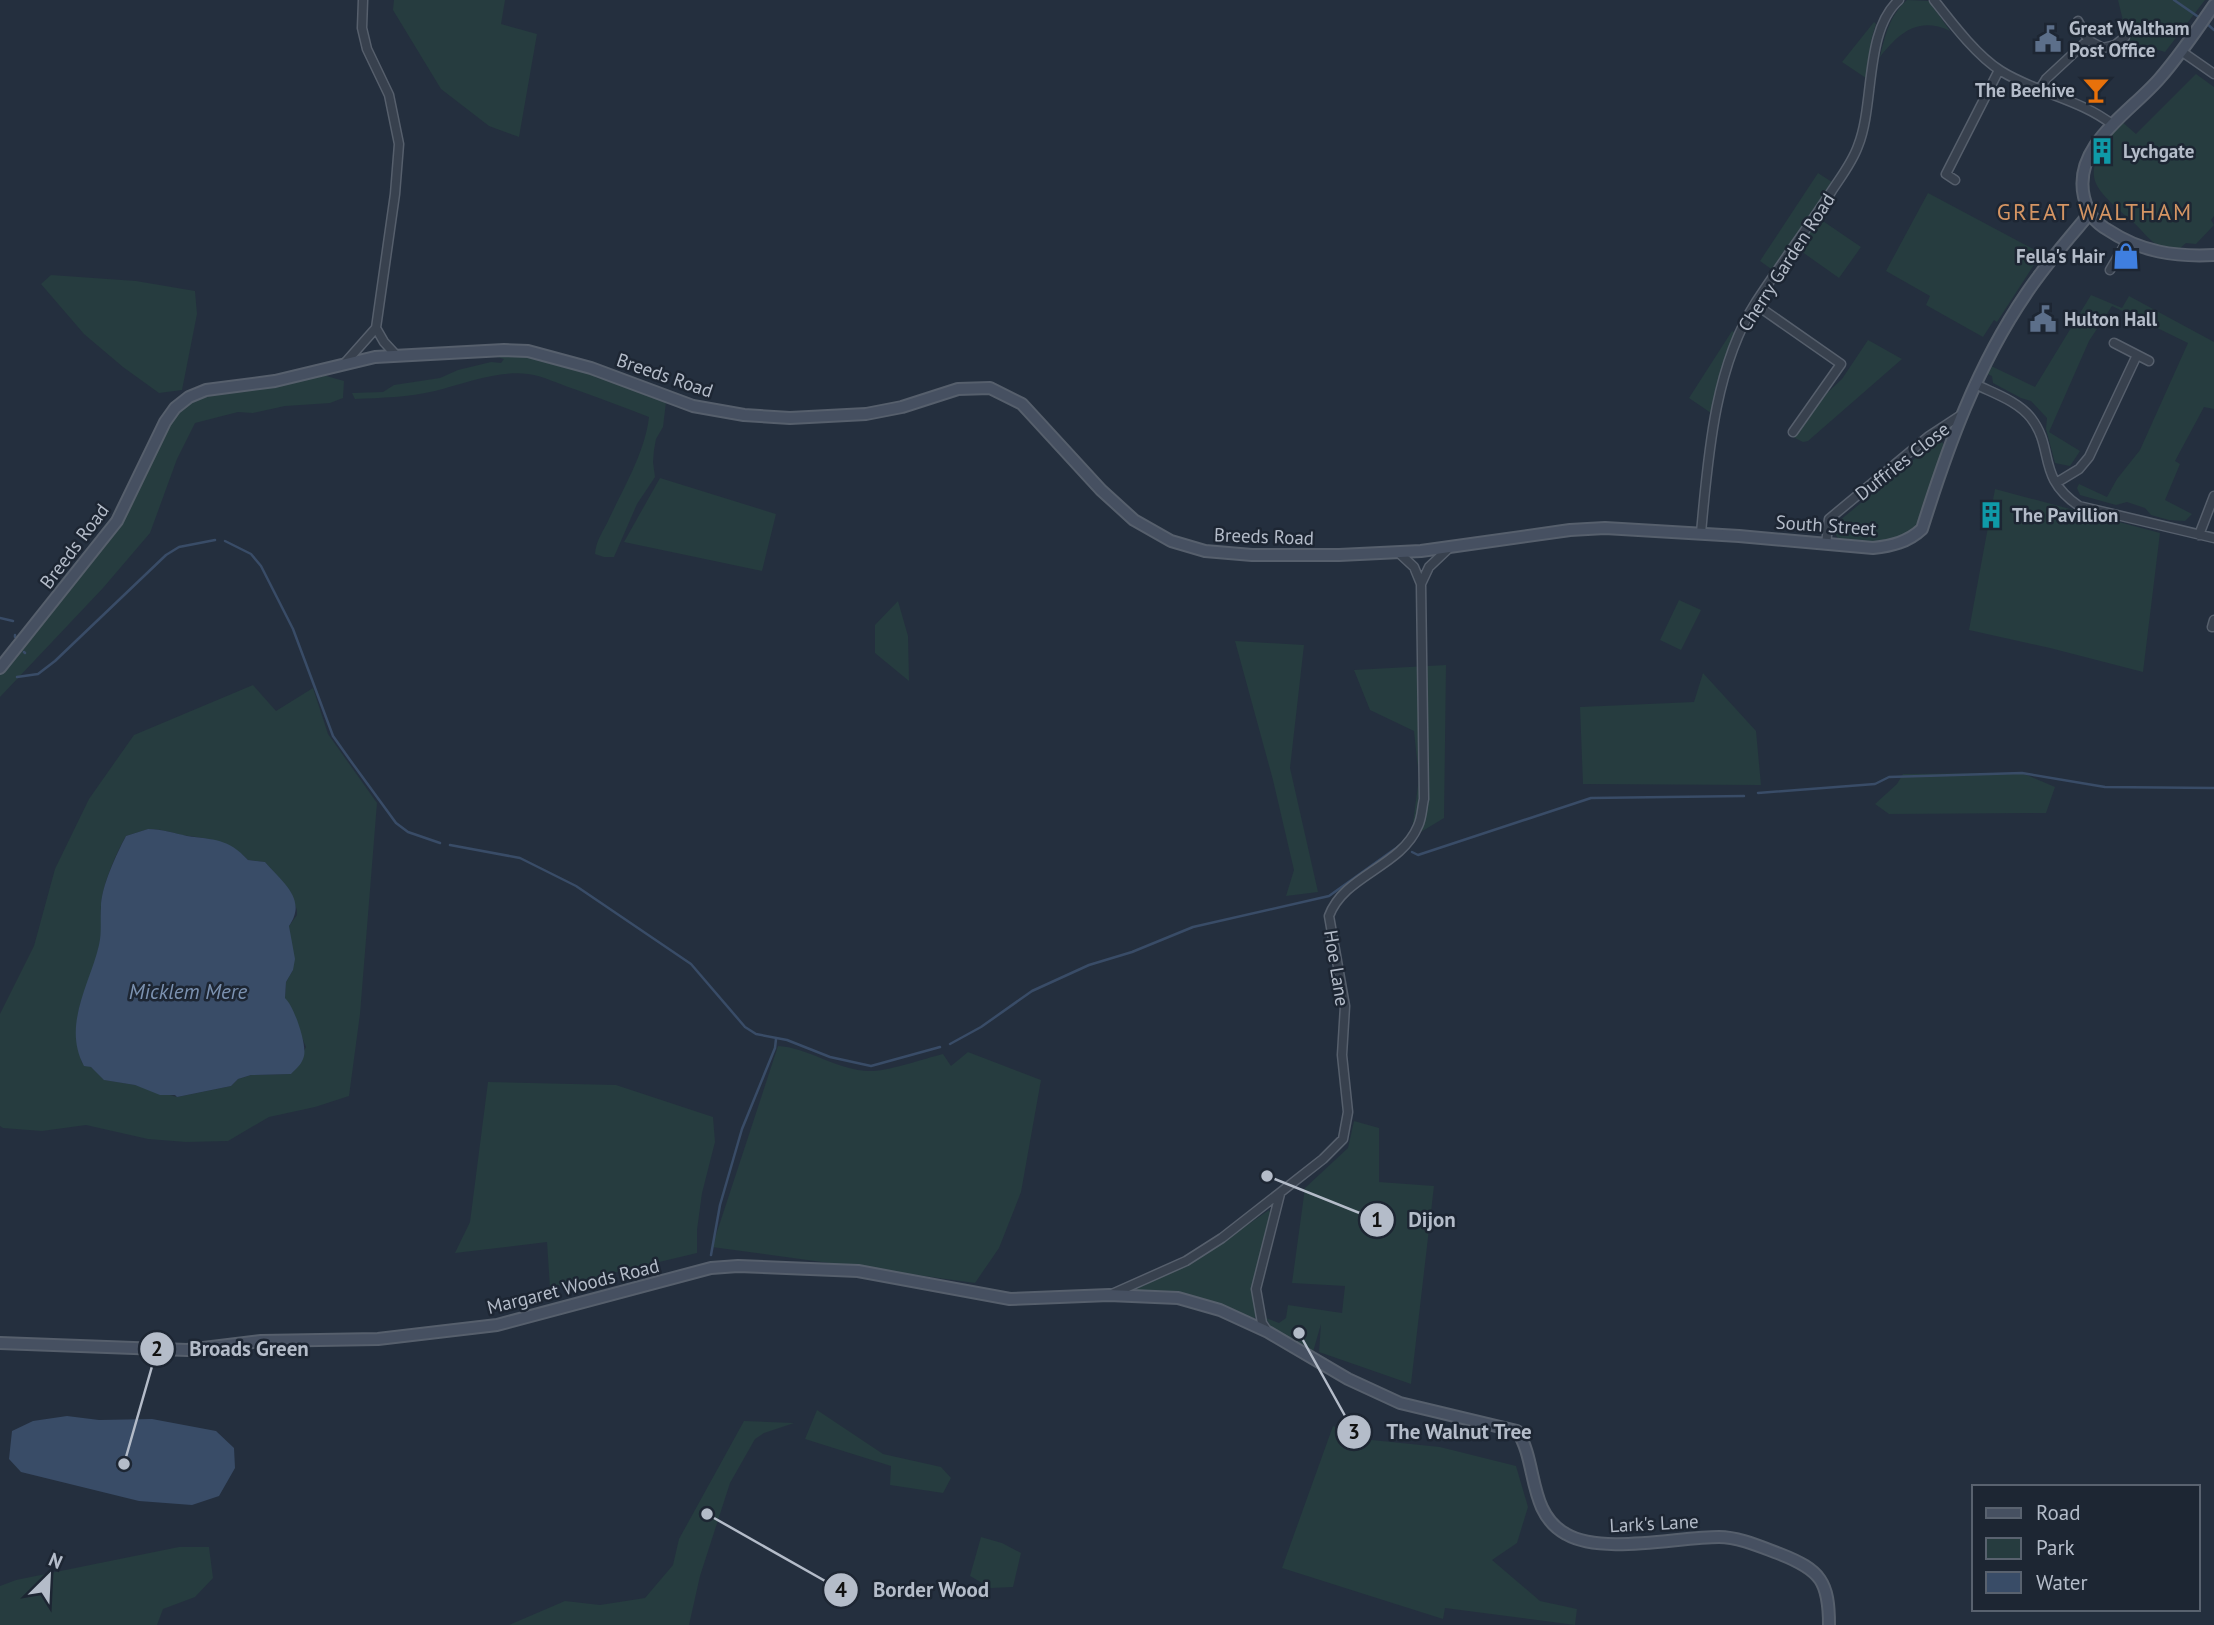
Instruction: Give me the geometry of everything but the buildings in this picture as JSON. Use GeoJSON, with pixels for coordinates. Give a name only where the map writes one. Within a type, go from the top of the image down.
{"type":"FeatureCollection","features":[{"type":"Feature","properties":{"kind":"street"},"geometry":{"type":"LineString","coordinates":[[345,363],[376,328],[395,194],[399,144],[389,95],[367,49],[362,28],[363,0]]}},
{"type":"Feature","properties":{"kind":"street","name":"Cherry Garden Road"},"geometry":{"type":"LineString","coordinates":[[1701,533],[1709,440],[1732,352],[1755,304],[1858,148],[1866,123],[1878,36],[1887,15],[1899,0]]}},
{"type":"Feature","properties":{"kind":"street"},"geometry":{"type":"LineString","coordinates":[[1934,0],[1958,29],[1999,70],[2079,105],[2113,125]]}},
{"type":"Feature","properties":{"kind":"street"},"geometry":{"type":"LineString","coordinates":[[2214,5],[2160,78],[2094,146],[2085,164],[2083,192],[2090,214],[2098,224],[2127,241],[2162,254],[2214,255]]}},
{"type":"Feature","properties":{"kind":"street"},"geometry":{"type":"LineString","coordinates":[[2078,21],[2088,40],[2103,48],[2109,48],[2125,37]]}},
{"type":"Feature","properties":{"kind":"street"},"geometry":{"type":"LineString","coordinates":[[2040,89],[2046,79],[2088,40]]}},
{"type":"Feature","properties":{"kind":"street"},"geometry":{"type":"LineString","coordinates":[[2181,51],[2214,74]]}},
{"type":"Feature","properties":{"kind":"street"},"geometry":{"type":"LineString","coordinates":[[1955,180],[1946,174],[1999,70]]}},
{"type":"Feature","properties":{"kind":"street","name":"South Street"},"geometry":{"type":"LineString","coordinates":[[1447,549],[1570,530],[1605,528],[1701,533],[1874,548],[1906,541],[1922,529],[1961,415],[1990,353],[2027,293],[2090,214]]}},
{"type":"Feature","properties":{"kind":"street"},"geometry":{"type":"LineString","coordinates":[[2110,270],[2127,241]]}},
{"type":"Feature","properties":{"kind":"street"},"geometry":{"type":"LineString","coordinates":[[1755,304],[1841,364],[1793,432]]}},
{"type":"Feature","properties":{"kind":"street"},"geometry":{"type":"LineString","coordinates":[[376,328],[396,355]]}},
{"type":"Feature","properties":{"kind":"street"},"geometry":{"type":"LineString","coordinates":[[2114,343],[2149,361]]}},
{"type":"Feature","properties":{"kind":"street","name":"Breeds Road"},"geometry":{"type":"LineString","coordinates":[[0,668],[117,521],[165,422],[175,408],[189,397],[206,390],[275,381],[345,363],[396,355],[528,351],[591,368],[693,406],[744,415],[790,418],[866,414],[902,407],[958,389],[990,388],[1022,404],[1109,498],[1135,520],[1171,541],[1205,551],[1228,554],[1339,555],[1447,549]]}},
{"type":"Feature","properties":{"kind":"street"},"geometry":{"type":"LineString","coordinates":[[2056,482],[2079,468],[2090,457],[2137,355]]}},
{"type":"Feature","properties":{"kind":"street"},"geometry":{"type":"LineString","coordinates":[[1975,384],[2018,406],[2030,416],[2038,429],[2049,471],[2062,494],[2079,506],[2214,538]]}},
{"type":"Feature","properties":{"kind":"street","name":"Duffries Close"},"geometry":{"type":"LineString","coordinates":[[1826,544],[1829,519],[1929,436],[1961,415]]}},
{"type":"Feature","properties":{"kind":"street"},"geometry":{"type":"LineString","coordinates":[[2199,535],[2214,496]]}},
{"type":"Feature","properties":{"kind":"street"},"geometry":{"type":"LineString","coordinates":[[1421,584],[1429,567],[1447,549]]}},
{"type":"Feature","properties":{"kind":"street"},"geometry":{"type":"LineString","coordinates":[[1399,553],[1414,567],[1421,584]]}},
{"type":"Feature","properties":{"kind":"street","name":"Hoe Lane"},"geometry":{"type":"LineString","coordinates":[[1109,1295],[1186,1261],[1249,1218],[1343,1139],[1348,1112],[1342,1055],[1345,1006],[1329,916],[1333,905],[1342,894],[1405,847],[1418,826],[1424,799],[1421,584]]}},
{"type":"Feature","properties":{"kind":"street"},"geometry":{"type":"LineString","coordinates":[[1268,1332],[1262,1323],[1256,1289],[1280,1192]]}},
{"type":"Feature","properties":{"kind":"street","name":"Margaret Woods Road"},"geometry":{"type":"LineString","coordinates":[[0,1343],[187,1350],[261,1341],[378,1339],[497,1325],[711,1268],[738,1266],[858,1271],[1010,1299],[1109,1295]]}},
{"type":"Feature","properties":{"kind":"street","name":"Lark's Lane"},"geometry":{"type":"LineString","coordinates":[[1109,1295],[1178,1298],[1220,1310],[1268,1332],[1355,1382],[1400,1403],[1517,1430],[1524,1440],[1542,1507],[1555,1526],[1565,1534],[1580,1540],[1618,1544],[1671,1539],[1729,1538],[1768,1549],[1803,1564],[1821,1580],[1828,1591],[1829,1625]]}},
{"type":"Feature","properties":{"kind":"green space"},"geometry":{"type":"Polygon","coordinates":[[[394,0],[505,0],[501,24],[537,34],[519,137],[489,126],[441,89],[393,10],[394,0]]]}},
{"type":"Feature","properties":{"kind":"green space"},"geometry":{"type":"Polygon","coordinates":[[[1907,0],[1929,1],[1950,31],[1928,25],[1910,29],[1894,41],[1880,57],[1892,19],[1907,0]]]}},
{"type":"Feature","properties":{"kind":"green space"},"geometry":{"type":"Polygon","coordinates":[[[2118,0],[2205,0],[2165,52],[2128,41],[2118,0]]]}},
{"type":"Feature","properties":{"kind":"green space"},"geometry":{"type":"Polygon","coordinates":[[[1874,22],[1876,24],[1866,78],[1842,62],[1874,22]]]}},
{"type":"Feature","properties":{"kind":"green space"},"geometry":{"type":"Polygon","coordinates":[[[2196,74],[2214,87],[2214,216],[2211,220],[2214,225],[2196,244],[2186,243],[2178,250],[2154,243],[2104,196],[2094,176],[2095,165],[2120,120],[2136,134],[2196,74]]]}},
{"type":"Feature","properties":{"kind":"green space"},"geometry":{"type":"Polygon","coordinates":[[[1818,173],[1832,182],[1774,271],[1760,261],[1818,173]]]}},
{"type":"Feature","properties":{"kind":"green space"},"geometry":{"type":"Polygon","coordinates":[[[1928,193],[2033,249],[2039,257],[1997,322],[1994,320],[1983,337],[1926,305],[1930,296],[1886,271],[1928,193]]]}},
{"type":"Feature","properties":{"kind":"green space"},"geometry":{"type":"Polygon","coordinates":[[[1817,217],[1861,247],[1839,278],[1798,249],[1817,217]]]}},
{"type":"Feature","properties":{"kind":"green space"},"geometry":{"type":"Polygon","coordinates":[[[51,275],[136,281],[195,291],[197,314],[182,390],[159,393],[84,334],[41,284],[51,275]]]}},
{"type":"Feature","properties":{"kind":"green space"},"geometry":{"type":"Polygon","coordinates":[[[2091,295],[2122,308],[2129,296],[2214,342],[2214,409],[2204,407],[2175,461],[2180,464],[2165,500],[2192,514],[2185,521],[2151,515],[2145,508],[2127,502],[2116,505],[2080,495],[2077,488],[2079,484],[2107,497],[2117,479],[2140,450],[2188,343],[2112,306],[2089,341],[2049,432],[2080,451],[2070,466],[2055,463],[2046,429],[2047,418],[2031,401],[1993,383],[1992,376],[1983,372],[1987,364],[2035,387],[2091,295]]]}},
{"type":"Feature","properties":{"kind":"green space"},"geometry":{"type":"Polygon","coordinates":[[[1732,331],[1735,333],[1711,413],[1689,398],[1732,331]]]}},
{"type":"Feature","properties":{"kind":"green space"},"geometry":{"type":"Polygon","coordinates":[[[1868,340],[1902,359],[1808,441],[1803,442],[1793,437],[1826,394],[1842,379],[1868,340]]]}},
{"type":"Feature","properties":{"kind":"green space"},"geometry":{"type":"Polygon","coordinates":[[[519,352],[585,369],[597,378],[618,382],[666,402],[663,427],[656,439],[654,450],[655,477],[637,504],[614,557],[595,554],[597,544],[639,456],[649,417],[545,378],[517,373],[405,396],[355,399],[352,393],[383,392],[394,385],[440,378],[458,370],[491,362],[501,363],[504,359],[494,356],[519,352]]]}},
{"type":"Feature","properties":{"kind":"green space"},"geometry":{"type":"Polygon","coordinates":[[[323,375],[344,381],[343,398],[330,403],[285,406],[253,413],[238,412],[195,423],[177,459],[150,533],[103,588],[0,697],[0,673],[110,537],[174,413],[190,399],[208,392],[323,375]]]}},
{"type":"Feature","properties":{"kind":"green space"},"geometry":{"type":"Polygon","coordinates":[[[1935,442],[1942,442],[1947,449],[1927,511],[1916,528],[1907,536],[1885,544],[1853,544],[1837,537],[1835,530],[1839,521],[1935,442]]]}},
{"type":"Feature","properties":{"kind":"green space"},"geometry":{"type":"Polygon","coordinates":[[[660,478],[776,514],[762,571],[624,542],[660,478]]]}},
{"type":"Feature","properties":{"kind":"green space"},"geometry":{"type":"Polygon","coordinates":[[[1995,489],[2160,533],[2143,672],[1969,630],[1995,489]]]}},
{"type":"Feature","properties":{"kind":"green space"},"geometry":{"type":"Polygon","coordinates":[[[1679,600],[1701,610],[1681,650],[1660,640],[1679,600]]]}},
{"type":"Feature","properties":{"kind":"green space"},"geometry":{"type":"Polygon","coordinates":[[[898,601],[908,636],[909,681],[875,653],[875,625],[898,601]]]}},
{"type":"Feature","properties":{"kind":"green space"},"geometry":{"type":"Polygon","coordinates":[[[1235,641],[1304,645],[1290,768],[1318,892],[1286,896],[1294,870],[1273,780],[1235,641]]]}},
{"type":"Feature","properties":{"kind":"green space"},"geometry":{"type":"Polygon","coordinates":[[[1446,665],[1444,818],[1411,838],[1419,778],[1414,731],[1370,710],[1354,670],[1446,665]]]}},
{"type":"Feature","properties":{"kind":"green space"},"geometry":{"type":"Polygon","coordinates":[[[1703,673],[1756,731],[1761,785],[1583,784],[1580,707],[1694,702],[1703,673]]]}},
{"type":"Feature","properties":{"kind":"green space"},"geometry":{"type":"Polygon","coordinates":[[[253,685],[276,711],[313,688],[328,734],[377,803],[360,1014],[349,1096],[269,1117],[228,1141],[148,1139],[86,1125],[42,1131],[0,1126],[0,1014],[34,946],[55,869],[89,799],[134,735],[253,685]],[[148,829],[126,836],[107,880],[101,906],[100,943],[78,1014],[78,1044],[82,1063],[91,1067],[105,1080],[177,1097],[231,1086],[238,1079],[251,1075],[291,1074],[306,1047],[285,998],[286,982],[293,970],[289,926],[297,915],[290,891],[265,862],[248,860],[225,844],[148,829]]]}},
{"type":"Feature","properties":{"kind":"green space"},"geometry":{"type":"Polygon","coordinates":[[[2022,773],[2055,787],[2046,813],[1889,814],[1875,804],[1897,784],[1903,774],[2022,773]]]}},
{"type":"Feature","properties":{"kind":"green space"},"geometry":{"type":"Polygon","coordinates":[[[778,1046],[789,1047],[861,1071],[881,1070],[943,1054],[951,1066],[968,1052],[1041,1080],[1021,1192],[999,1248],[975,1283],[712,1247],[778,1046]]]}},
{"type":"Feature","properties":{"kind":"green space"},"geometry":{"type":"Polygon","coordinates":[[[488,1082],[616,1085],[713,1117],[715,1142],[702,1193],[697,1253],[550,1288],[547,1242],[455,1253],[470,1222],[488,1082]]]}},
{"type":"Feature","properties":{"kind":"green space"},"geometry":{"type":"Polygon","coordinates":[[[1354,1121],[1379,1128],[1379,1182],[1434,1186],[1411,1384],[1319,1352],[1321,1324],[1313,1352],[1271,1327],[1266,1318],[1279,1323],[1286,1318],[1288,1305],[1342,1313],[1345,1286],[1292,1283],[1305,1188],[1348,1148],[1354,1121]]]}},
{"type":"Feature","properties":{"kind":"green space"},"geometry":{"type":"Polygon","coordinates":[[[1269,1210],[1272,1216],[1252,1289],[1258,1316],[1252,1319],[1197,1298],[1137,1291],[1137,1286],[1211,1250],[1269,1210]]]}},
{"type":"Feature","properties":{"kind":"green space"},"geometry":{"type":"Polygon","coordinates":[[[817,1410],[883,1454],[941,1467],[951,1478],[943,1493],[890,1485],[891,1466],[805,1439],[817,1410]]]}},
{"type":"Feature","properties":{"kind":"green space"},"geometry":{"type":"Polygon","coordinates":[[[744,1421],[794,1423],[764,1433],[755,1439],[730,1483],[700,1576],[689,1625],[509,1625],[565,1601],[600,1605],[645,1598],[673,1565],[679,1539],[744,1421]]]}},
{"type":"Feature","properties":{"kind":"green space"},"geometry":{"type":"Polygon","coordinates":[[[1333,1426],[1372,1440],[1440,1447],[1516,1466],[1528,1507],[1517,1543],[1492,1560],[1540,1601],[1577,1609],[1575,1625],[1445,1608],[1443,1619],[1282,1568],[1333,1426]]]}},
{"type":"Feature","properties":{"kind":"green space"},"geometry":{"type":"Polygon","coordinates":[[[981,1537],[1002,1543],[1021,1553],[1013,1587],[991,1588],[970,1576],[981,1537]]]}},
{"type":"Feature","properties":{"kind":"green space"},"geometry":{"type":"Polygon","coordinates":[[[179,1547],[209,1547],[213,1578],[195,1597],[163,1609],[157,1625],[0,1625],[0,1586],[16,1580],[179,1547]]]}},
{"type":"Feature","properties":{"kind":"water","name":"Micklem Mere"},"geometry":{"type":"Polygon","coordinates":[[[148,829],[227,844],[248,860],[265,862],[290,891],[296,907],[289,926],[295,959],[293,970],[286,982],[285,998],[296,1017],[304,1050],[302,1061],[291,1074],[251,1075],[238,1079],[231,1086],[177,1097],[160,1095],[135,1085],[104,1080],[91,1067],[84,1066],[78,1051],[77,1020],[99,945],[104,890],[126,836],[148,829]]]}},
{"type":"Feature","properties":{"kind":"water"},"geometry":{"type":"Polygon","coordinates":[[[67,1416],[99,1420],[152,1419],[216,1431],[234,1448],[235,1468],[219,1496],[192,1505],[139,1501],[21,1472],[9,1459],[12,1431],[33,1421],[67,1416]]]}},
{"type":"Feature","properties":{"kind":"waterway"},"geometry":{"type":"LineString","coordinates":[[2174,0],[2200,18]]}},
{"type":"Feature","properties":{"kind":"waterway"},"geometry":{"type":"LineString","coordinates":[[2205,22],[2214,30]]}},
{"type":"Feature","properties":{"kind":"waterway"},"geometry":{"type":"LineString","coordinates":[[17,677],[38,674],[55,661],[166,555],[179,547],[215,540]]}},
{"type":"Feature","properties":{"kind":"waterway"},"geometry":{"type":"LineString","coordinates":[[225,541],[251,554],[261,566],[293,629],[333,736],[350,760],[396,823],[408,832],[440,843]]}},
{"type":"Feature","properties":{"kind":"waterway"},"geometry":{"type":"LineString","coordinates":[[0,618],[13,621]]}},
{"type":"Feature","properties":{"kind":"waterway"},"geometry":{"type":"LineString","coordinates":[[1758,793],[1875,784],[1889,777],[2022,773],[2105,787],[2214,788]]}},
{"type":"Feature","properties":{"kind":"waterway"},"geometry":{"type":"LineString","coordinates":[[1412,852],[1418,855],[1591,798],[1744,796]]}},
{"type":"Feature","properties":{"kind":"waterway"},"geometry":{"type":"LineString","coordinates":[[450,845],[520,858],[576,886],[691,964],[745,1027],[756,1034],[787,1040],[830,1057],[871,1066],[940,1047]]}},
{"type":"Feature","properties":{"kind":"waterway"},"geometry":{"type":"LineString","coordinates":[[950,1044],[981,1027],[1032,991],[1089,965],[1132,952],[1193,927],[1329,896],[1399,846]]}},
{"type":"Feature","properties":{"kind":"waterway"},"geometry":{"type":"LineString","coordinates":[[711,1255],[720,1205],[742,1129],[775,1048],[776,1039]]}},
{"type":"Feature","properties":{"kind":"place","name":"Great Waltham Post Office"},"geometry":{"type":"Point","coordinates":[2048,39]}},
{"type":"Feature","properties":{"kind":"place","name":"The Beehive"},"geometry":{"type":"Point","coordinates":[2096,90]}},
{"type":"Feature","properties":{"kind":"place","name":"Lychgate"},"geometry":{"type":"Point","coordinates":[2102,151]}},
{"type":"Feature","properties":{"kind":"place","name":"Fella's Hair"},"geometry":{"type":"Point","coordinates":[2126,256]}},
{"type":"Feature","properties":{"kind":"place","name":"Hulton Hall"},"geometry":{"type":"Point","coordinates":[2043,319]}},
{"type":"Feature","properties":{"kind":"place","name":"The Pavillion"},"geometry":{"type":"Point","coordinates":[1991,515]}},
{"type":"Feature","properties":{"kind":"place","name":"Dijon"},"geometry":{"type":"Point","coordinates":[1267,1176]}},
{"type":"Feature","properties":{"kind":"place","name":"The Walnut Tree"},"geometry":{"type":"Point","coordinates":[1299,1333]}},
{"type":"Feature","properties":{"kind":"place","name":"Broads Green"},"geometry":{"type":"Point","coordinates":[124,1464]}},
{"type":"Feature","properties":{"kind":"place","name":"Border Wood"},"geometry":{"type":"Point","coordinates":[707,1514]}},
{"type":"Feature","properties":{"kind":"district","name":"GREAT WALTHAM"},"geometry":{"type":"Point","coordinates":[2095,211]}}]}
